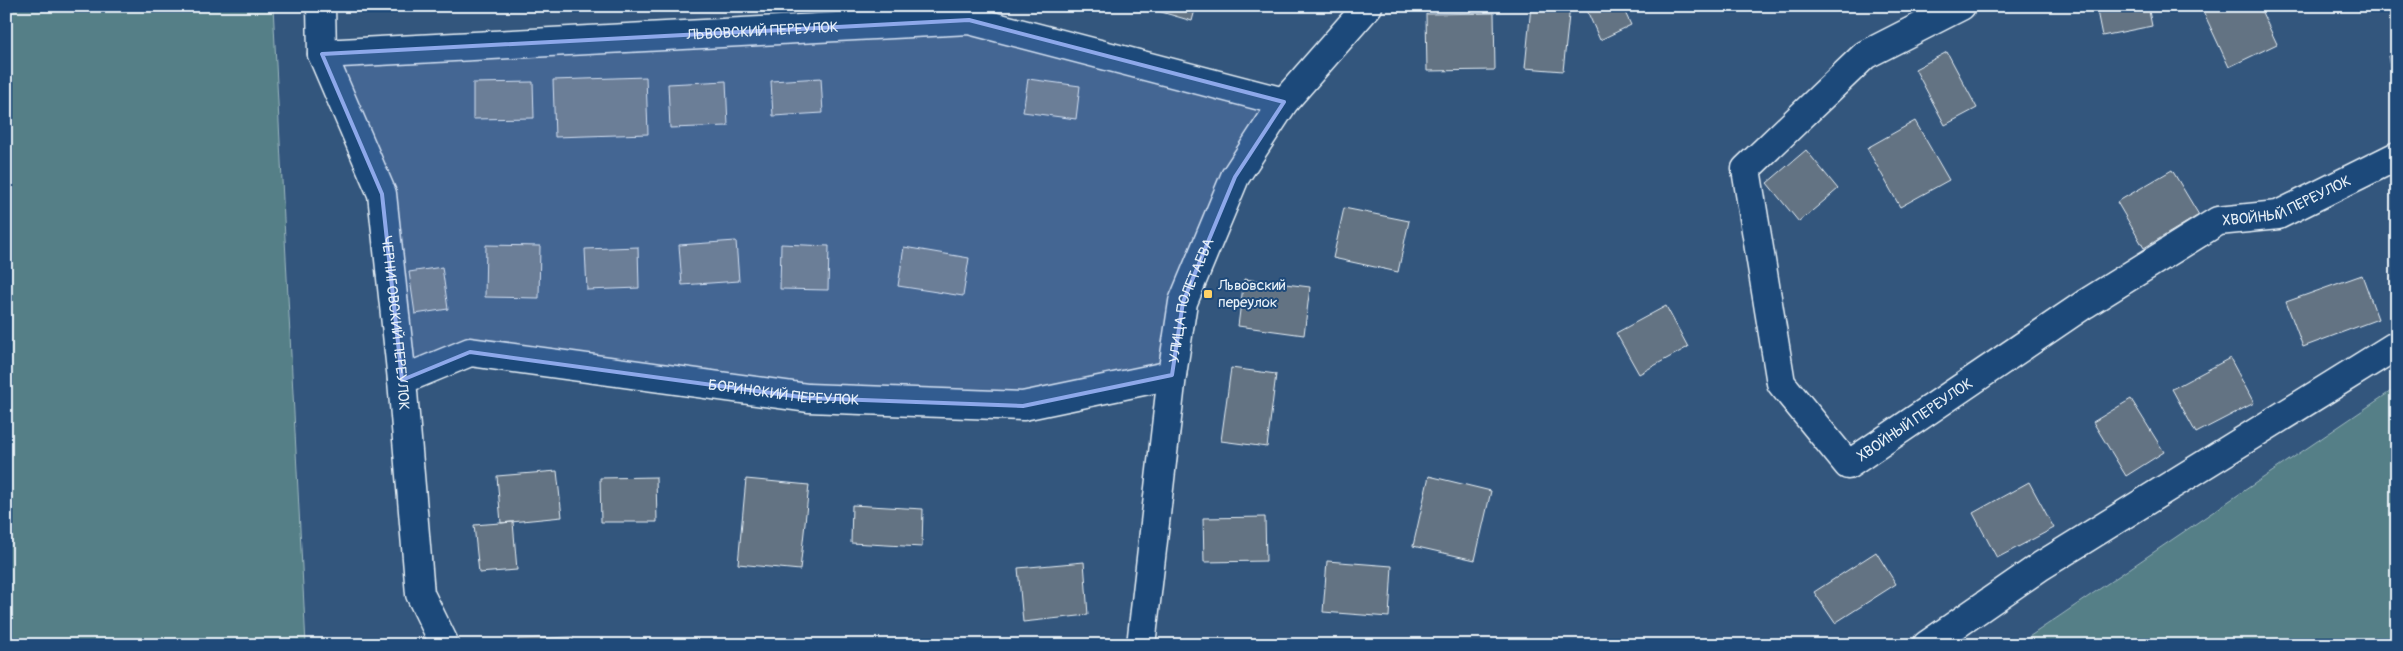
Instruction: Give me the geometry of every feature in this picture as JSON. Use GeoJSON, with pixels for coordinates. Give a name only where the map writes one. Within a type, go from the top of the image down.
{"type":"FeatureCollection","features":[{"type":"Feature","properties":{"kind":"street","name":"ЧЕРНИГОВСКИЙ ПЕРЕУЛОК"},"geometry":{"type":"LineString","coordinates":[[322,6],[322,54],[382,194],[402,380],[420,594],[445,645]]}},
{"type":"Feature","properties":{"kind":"street","name":"УЛИЦА ПОЛЕТАЕВА"},"geometry":{"type":"LineString","coordinates":[[1141,645],[1172,375],[1183,302],[1235,177],[1284,102],[1368,6]]}},
{"type":"Feature","properties":{"kind":"street","name":"ХВОЙНЫЙ ПЕРЕУЛОК"},"geometry":{"type":"LineString","coordinates":[[1962,6],[1865,55],[1746,169],[1780,383],[1848,465],[2085,304],[2218,221],[2278,215],[2397,156]]}},
{"type":"Feature","properties":{"kind":"street","name":"ЛЬВОВСКИЙ ПЕРЕУЛОК"},"geometry":{"type":"LineString","coordinates":[[322,54],[970,13],[1284,102]]}},
{"type":"Feature","properties":{"kind":"street"},"geometry":{"type":"LineString","coordinates":[[1927,645],[2041,566],[2397,345]]}},
{"type":"Feature","properties":{"kind":"street","name":"БОРИНСКИЙ ПЕРЕУЛОК"},"geometry":{"type":"LineString","coordinates":[[402,380],[470,352],[808,398],[1023,406],[1172,375]]}},
{"type":"Feature","properties":{"kind":"highlighted area"},"geometry":{"type":"Polygon","coordinates":[[[969,20],[1284,102],[1235,177],[1183,302],[1172,375],[1023,406],[808,398],[470,352],[402,380],[382,194],[322,54],[969,20]]]}},
{"type":"Feature","properties":{"kind":"green space"},"geometry":{"type":"Polygon","coordinates":[[[6,6],[273,6],[306,645],[6,645],[6,6]]]}},
{"type":"Feature","properties":{"kind":"green space"},"geometry":{"type":"Polygon","coordinates":[[[2397,387],[2397,645],[2017,645],[2397,387]]]}},
{"type":"Feature","properties":{"kind":"building"},"geometry":{"type":"Polygon","coordinates":[[[1141,6],[1196,6],[1192,21],[1141,6]]]}},
{"type":"Feature","properties":{"kind":"building"},"geometry":{"type":"Polygon","coordinates":[[[1531,6],[1570,6],[1563,71],[1525,68],[1531,6]]]}},
{"type":"Feature","properties":{"kind":"building"},"geometry":{"type":"Polygon","coordinates":[[[1585,6],[1622,6],[1631,25],[1600,40],[1585,6]]]}},
{"type":"Feature","properties":{"kind":"building"},"geometry":{"type":"Polygon","coordinates":[[[2096,6],[2148,6],[2152,26],[2102,36],[2096,6]]]}},
{"type":"Feature","properties":{"kind":"building"},"geometry":{"type":"Polygon","coordinates":[[[2208,6],[2259,6],[2277,44],[2229,67],[2202,9],[2208,6]]]}},
{"type":"Feature","properties":{"kind":"building"},"geometry":{"type":"Polygon","coordinates":[[[1494,13],[1495,70],[1427,71],[1426,14],[1494,13]]]}},
{"type":"Feature","properties":{"kind":"building"},"geometry":{"type":"Polygon","coordinates":[[[1947,52],[1977,108],[1945,125],[1915,69],[1947,52]]]}},
{"type":"Feature","properties":{"kind":"building"},"geometry":{"type":"Polygon","coordinates":[[[2397,54],[2397,103],[2396,103],[2388,56],[2397,54]]]}},
{"type":"Feature","properties":{"kind":"building"},"geometry":{"type":"Polygon","coordinates":[[[646,77],[648,134],[555,137],[553,80],[646,77]]]}},
{"type":"Feature","properties":{"kind":"building"},"geometry":{"type":"Polygon","coordinates":[[[821,78],[823,113],[773,116],[771,81],[821,78]]]}},
{"type":"Feature","properties":{"kind":"building"},"geometry":{"type":"Polygon","coordinates":[[[1028,79],[1080,86],[1076,119],[1023,112],[1028,79]]]}},
{"type":"Feature","properties":{"kind":"building"},"geometry":{"type":"Polygon","coordinates":[[[726,81],[728,126],[670,128],[668,84],[726,81]]]}},
{"type":"Feature","properties":{"kind":"building"},"geometry":{"type":"Polygon","coordinates":[[[533,82],[534,118],[473,119],[473,83],[533,82]]]}},
{"type":"Feature","properties":{"kind":"building"},"geometry":{"type":"Polygon","coordinates":[[[1915,121],[1949,180],[1900,207],[1867,148],[1915,121]]]}},
{"type":"Feature","properties":{"kind":"building"},"geometry":{"type":"Polygon","coordinates":[[[1806,150],[1838,189],[1799,222],[1767,183],[1806,150]]]}},
{"type":"Feature","properties":{"kind":"building"},"geometry":{"type":"Polygon","coordinates":[[[2172,170],[2199,215],[2144,248],[2117,202],[2172,170]]]}},
{"type":"Feature","properties":{"kind":"building"},"geometry":{"type":"Polygon","coordinates":[[[1344,208],[1409,221],[1398,272],[1333,258],[1344,208]]]}},
{"type":"Feature","properties":{"kind":"building"},"geometry":{"type":"Polygon","coordinates":[[[736,241],[739,281],[682,285],[679,245],[736,241]]]}},
{"type":"Feature","properties":{"kind":"building"},"geometry":{"type":"Polygon","coordinates":[[[781,244],[829,246],[828,290],[780,289],[781,244]]]}},
{"type":"Feature","properties":{"kind":"building"},"geometry":{"type":"Polygon","coordinates":[[[486,245],[540,246],[539,298],[485,297],[486,245]]]}},
{"type":"Feature","properties":{"kind":"building"},"geometry":{"type":"Polygon","coordinates":[[[638,247],[639,288],[587,290],[585,249],[638,247]]]}},
{"type":"Feature","properties":{"kind":"building"},"geometry":{"type":"Polygon","coordinates":[[[904,247],[969,258],[963,296],[898,286],[904,247]]]}},
{"type":"Feature","properties":{"kind":"building"},"geometry":{"type":"Polygon","coordinates":[[[442,267],[448,309],[415,314],[409,272],[442,267]]]}},
{"type":"Feature","properties":{"kind":"building"},"geometry":{"type":"Polygon","coordinates":[[[2362,275],[2378,319],[2303,347],[2286,302],[2362,275]]]}},
{"type":"Feature","properties":{"kind":"building"},"geometry":{"type":"Polygon","coordinates":[[[1244,279],[1310,287],[1304,335],[1238,326],[1244,279]]]}},
{"type":"Feature","properties":{"kind":"building"},"geometry":{"type":"Polygon","coordinates":[[[1666,306],[1688,347],[1639,374],[1616,333],[1666,306]]]}},
{"type":"Feature","properties":{"kind":"building"},"geometry":{"type":"Polygon","coordinates":[[[2230,358],[2254,403],[2196,433],[2172,389],[2230,358]]]}},
{"type":"Feature","properties":{"kind":"building"},"geometry":{"type":"Polygon","coordinates":[[[1231,368],[1276,374],[1267,447],[1221,441],[1231,368]]]}},
{"type":"Feature","properties":{"kind":"building"},"geometry":{"type":"Polygon","coordinates":[[[2131,399],[2164,452],[2126,476],[2093,422],[2131,399]]]}},
{"type":"Feature","properties":{"kind":"building"},"geometry":{"type":"Polygon","coordinates":[[[557,471],[562,517],[501,523],[497,476],[557,471]]]}},
{"type":"Feature","properties":{"kind":"building"},"geometry":{"type":"Polygon","coordinates":[[[1429,476],[1491,491],[1475,560],[1413,546],[1429,476]]]}},
{"type":"Feature","properties":{"kind":"building"},"geometry":{"type":"Polygon","coordinates":[[[656,477],[657,522],[601,522],[600,478],[656,477]]]}},
{"type":"Feature","properties":{"kind":"building"},"geometry":{"type":"Polygon","coordinates":[[[746,479],[809,485],[800,570],[738,564],[746,479]]]}},
{"type":"Feature","properties":{"kind":"building"},"geometry":{"type":"Polygon","coordinates":[[[2029,482],[2054,528],[1997,558],[1973,513],[2029,482]]]}},
{"type":"Feature","properties":{"kind":"building"},"geometry":{"type":"Polygon","coordinates":[[[852,505],[923,509],[922,547],[851,543],[852,505]]]}},
{"type":"Feature","properties":{"kind":"building"},"geometry":{"type":"Polygon","coordinates":[[[1265,517],[1266,561],[1204,562],[1203,518],[1265,517]]]}},
{"type":"Feature","properties":{"kind":"building"},"geometry":{"type":"Polygon","coordinates":[[[513,522],[517,570],[479,573],[474,525],[513,522]]]}},
{"type":"Feature","properties":{"kind":"building"},"geometry":{"type":"Polygon","coordinates":[[[1876,552],[1896,584],[1835,623],[1814,592],[1876,552]]]}},
{"type":"Feature","properties":{"kind":"building"},"geometry":{"type":"Polygon","coordinates":[[[1327,561],[1392,566],[1389,617],[1323,612],[1327,561]]]}},
{"type":"Feature","properties":{"kind":"building"},"geometry":{"type":"Polygon","coordinates":[[[1084,562],[1088,615],[1023,622],[1018,568],[1084,562]]]}},
{"type":"Feature","properties":{"kind":"building"},"geometry":{"type":"Polygon","coordinates":[[[573,637],[573,645],[518,645],[518,639],[573,637]]]}},
{"type":"Feature","properties":{"kind":"place","name":"Львовский переулок"},"geometry":{"type":"Point","coordinates":[1208,294]}}]}
